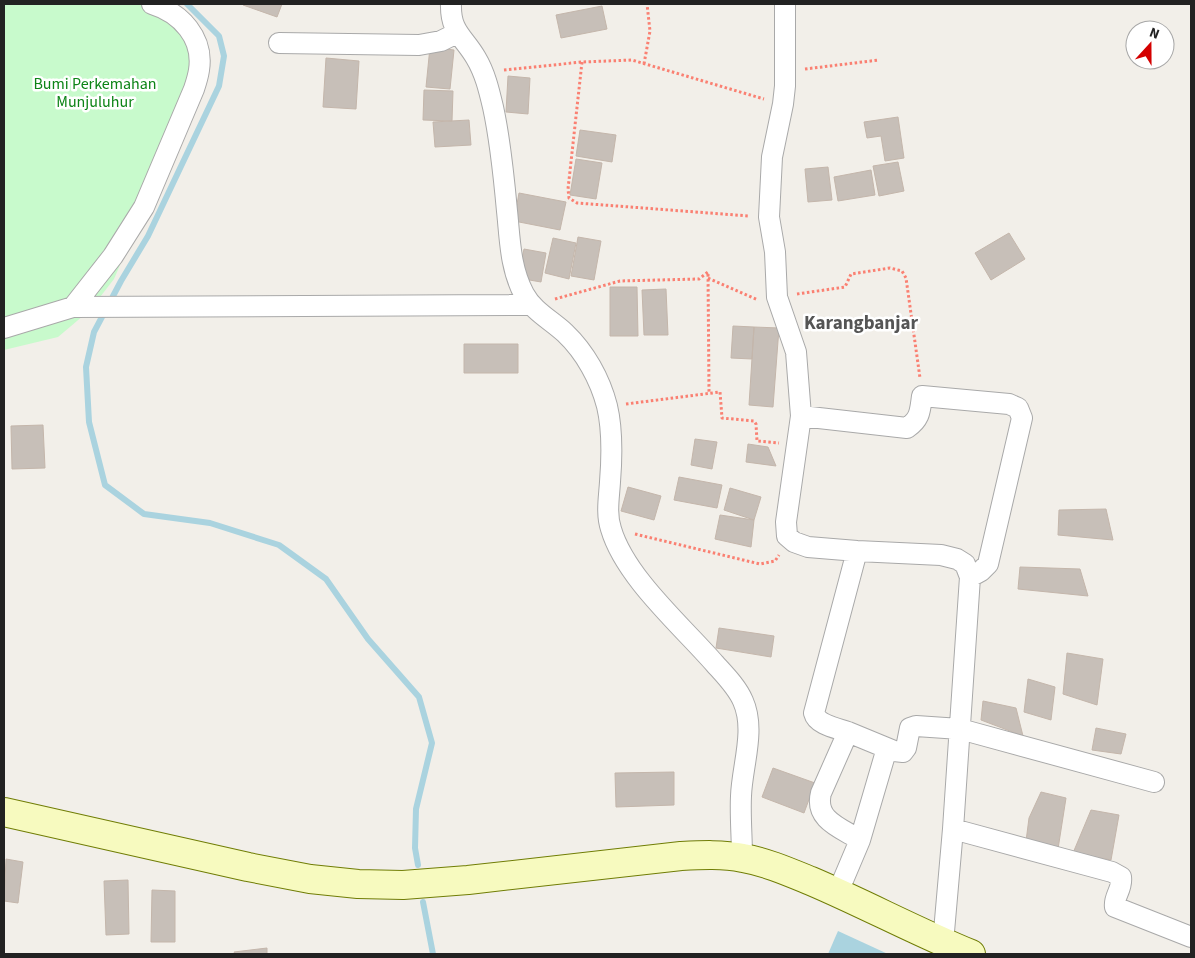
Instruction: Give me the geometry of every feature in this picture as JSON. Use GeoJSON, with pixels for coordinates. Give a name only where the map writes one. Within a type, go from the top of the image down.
{"type":"FeatureCollection","features":[{"type":"Feature","properties":{"kind":"street"},"geometry":{"type":"LineString","coordinates":[[80,307],[144,207],[167,150],[190,101],[199,70],[200,56],[190,30],[180,18],[165,8],[152,4]]}},
{"type":"Feature","properties":{"kind":"street"},"geometry":{"type":"LineString","coordinates":[[451,4],[453,23],[457,33],[470,48],[484,72],[494,108],[510,244],[514,269],[523,293],[531,305],[565,333],[583,353],[594,373],[606,406],[612,447],[608,506],[610,528],[622,556],[640,582],[712,660],[734,686],[743,701],[747,715],[748,739],[741,796],[742,857]]}},
{"type":"Feature","properties":{"kind":"street"},"geometry":{"type":"LineString","coordinates":[[785,4],[783,104],[772,157],[769,217],[775,252],[779,303],[796,352],[801,416],[786,522],[788,536],[794,542],[808,547],[941,555],[957,558],[965,564],[970,577],[953,830],[943,943]]}},
{"type":"Feature","properties":{"kind":"street"},"geometry":{"type":"LineString","coordinates":[[279,43],[419,46],[440,41],[457,33]]}},
{"type":"Feature","properties":{"kind":"street"},"geometry":{"type":"LineString","coordinates":[[4,328],[80,307],[531,305]]}},
{"type":"Feature","properties":{"kind":"street"},"geometry":{"type":"LineString","coordinates":[[801,416],[907,428],[916,422],[922,396],[1009,404],[1018,408],[1022,418],[988,564],[981,571],[970,577]]}},
{"type":"Feature","properties":{"kind":"street"},"geometry":{"type":"LineString","coordinates":[[857,551],[814,713],[815,718],[887,748],[903,752],[906,748],[910,728],[916,726],[960,729],[1154,782]]}},
{"type":"Feature","properties":{"kind":"street"},"geometry":{"type":"LineString","coordinates":[[848,732],[821,793],[819,807],[826,819],[860,840]]}},
{"type":"Feature","properties":{"kind":"street"},"geometry":{"type":"LineString","coordinates":[[838,892],[860,840],[887,748]]}},
{"type":"Feature","properties":{"kind":"street"},"geometry":{"type":"LineString","coordinates":[[4,812],[248,867],[310,879],[358,884],[403,885],[468,880],[682,856],[742,857],[781,869],[838,892],[943,943],[971,954]]}},
{"type":"Feature","properties":{"kind":"street"},"geometry":{"type":"LineString","coordinates":[[953,830],[1112,872],[1121,877],[1122,885],[1114,902],[1115,907],[1191,937]]}},
{"type":"Feature","properties":{"kind":"path"},"geometry":{"type":"LineString","coordinates":[[644,64],[650,30],[647,4]]}},
{"type":"Feature","properties":{"kind":"path"},"geometry":{"type":"LineString","coordinates":[[484,72],[582,62],[632,60],[783,104]]}},
{"type":"Feature","properties":{"kind":"path"},"geometry":{"type":"LineString","coordinates":[[785,71],[879,60]]}},
{"type":"Feature","properties":{"kind":"path"},"geometry":{"type":"LineString","coordinates":[[582,62],[568,189],[569,198],[578,203],[769,217]]}},
{"type":"Feature","properties":{"kind":"path"},"geometry":{"type":"LineString","coordinates":[[708,278],[779,303],[845,286],[851,274],[890,268],[902,270],[906,278],[922,396]]}},
{"type":"Feature","properties":{"kind":"path"},"geometry":{"type":"LineString","coordinates":[[531,305],[620,281],[699,279],[708,272],[709,393]]}},
{"type":"Feature","properties":{"kind":"path"},"geometry":{"type":"LineString","coordinates":[[606,406],[720,392],[722,418],[754,421],[757,442],[797,444]]}},
{"type":"Feature","properties":{"kind":"path"},"geometry":{"type":"LineString","coordinates":[[610,528],[760,564],[775,561],[781,554],[788,536]]}},
{"type":"Feature","properties":{"kind":"green space","name":"Bumi Perkemahan Munjuluhur"},"geometry":{"type":"Polygon","coordinates":[[[4,4],[144,4],[189,36],[200,79],[114,279],[90,310],[58,337],[4,350],[4,4]]]}},
{"type":"Feature","properties":{"kind":"water"},"geometry":{"type":"Polygon","coordinates":[[[838,931],[888,954],[828,954],[838,931]]]}},
{"type":"Feature","properties":{"kind":"building"},"geometry":{"type":"Polygon","coordinates":[[[243,4],[282,4],[277,17],[243,4]]]}},
{"type":"Feature","properties":{"kind":"building"},"geometry":{"type":"Polygon","coordinates":[[[602,6],[607,29],[561,38],[556,15],[602,6]]]}},
{"type":"Feature","properties":{"kind":"building"},"geometry":{"type":"Polygon","coordinates":[[[430,47],[454,50],[450,89],[426,87],[430,47]]]}},
{"type":"Feature","properties":{"kind":"building"},"geometry":{"type":"Polygon","coordinates":[[[326,58],[359,61],[356,109],[323,107],[326,58]]]}},
{"type":"Feature","properties":{"kind":"building"},"geometry":{"type":"Polygon","coordinates":[[[508,76],[530,78],[528,114],[506,112],[508,76]]]}},
{"type":"Feature","properties":{"kind":"building"},"geometry":{"type":"Polygon","coordinates":[[[424,90],[453,91],[452,121],[423,120],[424,90]]]}},
{"type":"Feature","properties":{"kind":"building"},"geometry":{"type":"Polygon","coordinates":[[[898,117],[904,158],[885,161],[881,136],[867,138],[864,122],[898,117]]]}},
{"type":"Feature","properties":{"kind":"building"},"geometry":{"type":"Polygon","coordinates":[[[469,120],[471,145],[435,147],[433,122],[469,120]]]}},
{"type":"Feature","properties":{"kind":"building"},"geometry":{"type":"Polygon","coordinates":[[[580,130],[616,135],[612,162],[576,156],[580,130]]]}},
{"type":"Feature","properties":{"kind":"building"},"geometry":{"type":"Polygon","coordinates":[[[576,159],[602,163],[596,199],[570,195],[576,159]]]}},
{"type":"Feature","properties":{"kind":"building"},"geometry":{"type":"Polygon","coordinates":[[[898,162],[904,191],[879,196],[873,166],[898,162]]]}},
{"type":"Feature","properties":{"kind":"building"},"geometry":{"type":"Polygon","coordinates":[[[828,167],[832,200],[808,202],[805,169],[828,167]]]}},
{"type":"Feature","properties":{"kind":"building"},"geometry":{"type":"Polygon","coordinates":[[[871,170],[875,195],[838,201],[834,177],[871,170]]]}},
{"type":"Feature","properties":{"kind":"building"},"geometry":{"type":"Polygon","coordinates":[[[519,193],[566,202],[560,230],[514,221],[519,193]]]}},
{"type":"Feature","properties":{"kind":"building"},"geometry":{"type":"Polygon","coordinates":[[[1009,233],[1025,259],[991,280],[975,253],[1009,233]]]}},
{"type":"Feature","properties":{"kind":"building"},"geometry":{"type":"Polygon","coordinates":[[[578,237],[601,241],[594,280],[571,276],[578,237]]]}},
{"type":"Feature","properties":{"kind":"building"},"geometry":{"type":"Polygon","coordinates":[[[553,238],[576,243],[569,279],[545,273],[553,238]]]}},
{"type":"Feature","properties":{"kind":"building"},"geometry":{"type":"Polygon","coordinates":[[[524,249],[546,253],[541,282],[518,278],[524,249]]]}},
{"type":"Feature","properties":{"kind":"building"},"geometry":{"type":"Polygon","coordinates":[[[610,287],[637,287],[638,336],[610,336],[610,287]]]}},
{"type":"Feature","properties":{"kind":"building"},"geometry":{"type":"Polygon","coordinates":[[[666,289],[668,335],[644,335],[642,290],[666,289]]]}},
{"type":"Feature","properties":{"kind":"building"},"geometry":{"type":"Polygon","coordinates":[[[733,326],[754,327],[752,359],[731,358],[733,326]]]}},
{"type":"Feature","properties":{"kind":"building"},"geometry":{"type":"Polygon","coordinates":[[[754,327],[779,328],[773,407],[749,405],[754,327]]]}},
{"type":"Feature","properties":{"kind":"building"},"geometry":{"type":"Polygon","coordinates":[[[464,344],[518,344],[518,373],[464,373],[464,344]]]}},
{"type":"Feature","properties":{"kind":"building"},"geometry":{"type":"Polygon","coordinates":[[[43,425],[45,468],[12,469],[11,426],[43,425]]]}},
{"type":"Feature","properties":{"kind":"building"},"geometry":{"type":"Polygon","coordinates":[[[695,439],[717,442],[712,469],[691,465],[695,439]]]}},
{"type":"Feature","properties":{"kind":"building"},"geometry":{"type":"Polygon","coordinates":[[[748,444],[768,447],[776,466],[746,462],[748,444]]]}},
{"type":"Feature","properties":{"kind":"building"},"geometry":{"type":"Polygon","coordinates":[[[679,477],[722,485],[717,508],[674,500],[679,477]]]}},
{"type":"Feature","properties":{"kind":"building"},"geometry":{"type":"Polygon","coordinates":[[[628,487],[661,496],[654,520],[621,511],[628,487]]]}},
{"type":"Feature","properties":{"kind":"building"},"geometry":{"type":"Polygon","coordinates":[[[730,488],[761,497],[754,520],[724,510],[730,488]]]}},
{"type":"Feature","properties":{"kind":"building"},"geometry":{"type":"Polygon","coordinates":[[[1106,509],[1113,540],[1058,535],[1059,510],[1106,509]]]}},
{"type":"Feature","properties":{"kind":"building"},"geometry":{"type":"Polygon","coordinates":[[[720,515],[754,520],[751,547],[715,539],[720,515]]]}},
{"type":"Feature","properties":{"kind":"building"},"geometry":{"type":"Polygon","coordinates":[[[1020,567],[1080,569],[1088,596],[1018,589],[1020,567]]]}},
{"type":"Feature","properties":{"kind":"building"},"geometry":{"type":"Polygon","coordinates":[[[719,628],[774,636],[771,657],[716,648],[719,628]]]}},
{"type":"Feature","properties":{"kind":"building"},"geometry":{"type":"Polygon","coordinates":[[[1067,653],[1103,659],[1097,705],[1063,694],[1067,653]]]}},
{"type":"Feature","properties":{"kind":"building"},"geometry":{"type":"Polygon","coordinates":[[[1028,679],[1055,687],[1051,720],[1024,712],[1028,679]]]}},
{"type":"Feature","properties":{"kind":"building"},"geometry":{"type":"Polygon","coordinates":[[[983,701],[1016,708],[1023,736],[981,720],[983,701]]]}},
{"type":"Feature","properties":{"kind":"building"},"geometry":{"type":"Polygon","coordinates":[[[1096,728],[1126,734],[1121,754],[1092,750],[1096,728]]]}},
{"type":"Feature","properties":{"kind":"building"},"geometry":{"type":"Polygon","coordinates":[[[773,768],[815,783],[804,813],[762,797],[773,768]]]}},
{"type":"Feature","properties":{"kind":"building"},"geometry":{"type":"Polygon","coordinates":[[[674,772],[674,805],[616,807],[615,773],[674,772]]]}},
{"type":"Feature","properties":{"kind":"building"},"geometry":{"type":"Polygon","coordinates":[[[1041,792],[1066,798],[1058,849],[1025,849],[1029,818],[1041,792]]]}},
{"type":"Feature","properties":{"kind":"building"},"geometry":{"type":"Polygon","coordinates":[[[1091,810],[1119,815],[1111,860],[1073,853],[1091,810]]]}},
{"type":"Feature","properties":{"kind":"building"},"geometry":{"type":"Polygon","coordinates":[[[6,859],[23,862],[18,903],[4,901],[6,859]]]}},
{"type":"Feature","properties":{"kind":"building"},"geometry":{"type":"Polygon","coordinates":[[[128,880],[129,934],[106,935],[104,881],[128,880]]]}},
{"type":"Feature","properties":{"kind":"building"},"geometry":{"type":"Polygon","coordinates":[[[152,890],[175,891],[175,942],[151,942],[152,890]]]}},
{"type":"Feature","properties":{"kind":"building"},"geometry":{"type":"Polygon","coordinates":[[[267,948],[267,954],[235,954],[234,952],[267,948]]]}},
{"type":"Feature","properties":{"kind":"waterway"},"geometry":{"type":"LineString","coordinates":[[187,4],[219,36],[224,56],[219,86],[148,236],[94,332],[86,367],[89,422],[105,485],[144,514],[210,523],[279,545],[326,579],[368,639],[419,697],[432,743],[416,809],[415,848],[418,865]]}},
{"type":"Feature","properties":{"kind":"waterway"},"geometry":{"type":"LineString","coordinates":[[423,902],[433,954]]}},
{"type":"Feature","properties":{"kind":"district","name":"Karangbanjar"},"geometry":{"type":"Point","coordinates":[861,323]}}]}
